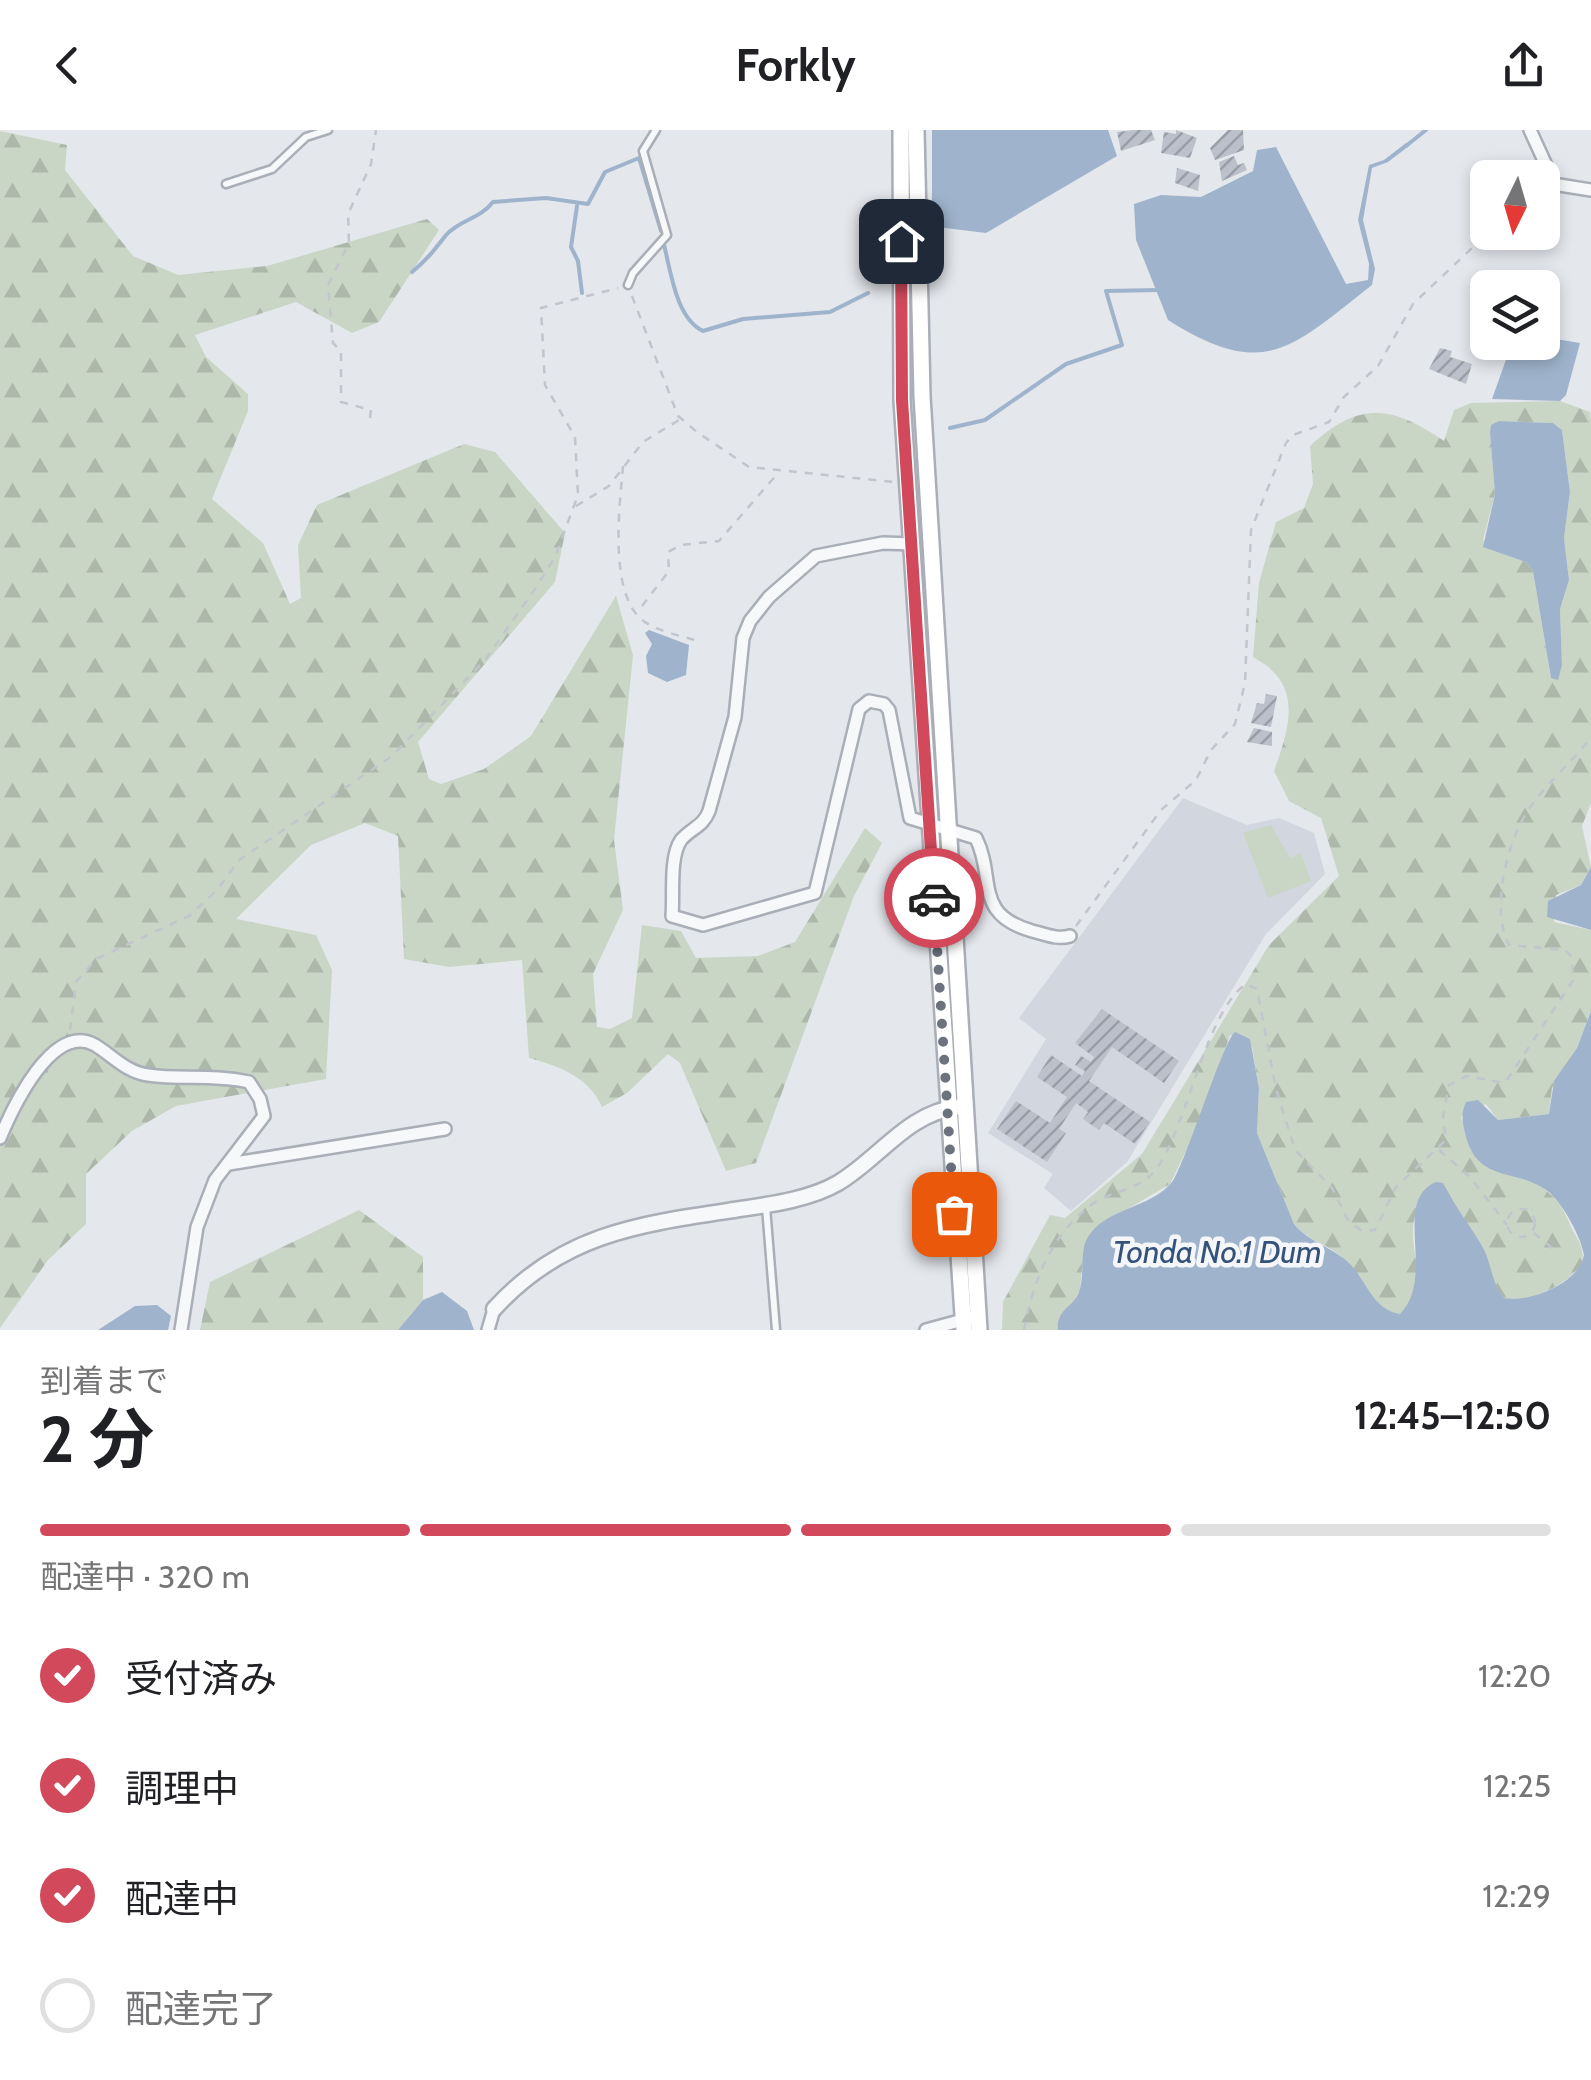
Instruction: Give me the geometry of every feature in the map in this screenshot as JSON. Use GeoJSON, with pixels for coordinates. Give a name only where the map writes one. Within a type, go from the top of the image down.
{"type":"FeatureCollection","features":[{"type":"Feature","properties":{"kind":"main road"},"geometry":{"type":"LineString","coordinates":[[902,130],[902,400],[929,821],[970,1324]]}},
{"type":"Feature","properties":{"kind":"main road"},"geometry":{"type":"LineString","coordinates":[[916,130],[921,357],[946,828],[955,1107]]}},
{"type":"Feature","properties":{"kind":"street"},"geometry":{"type":"LineString","coordinates":[[1530,130],[1546,165],[1547,183],[1591,190]]}},
{"type":"Feature","properties":{"kind":"street"},"geometry":{"type":"LineString","coordinates":[[913,544],[883,542],[816,556],[750,621],[743,638],[734,717],[720,778],[704,824],[682,839],[677,850],[672,916],[704,925],[815,893],[859,709],[868,701],[884,704],[889,710],[910,818],[976,838],[985,891],[1014,926],[1061,938],[1070,936]]}},
{"type":"Feature","properties":{"kind":"street"},"geometry":{"type":"LineString","coordinates":[[0,1138],[26,1087],[58,1045],[69,1042],[92,1043],[118,1064],[147,1075],[212,1074],[248,1082],[260,1099],[264,1116],[216,1180],[197,1227],[182,1330]]}},
{"type":"Feature","properties":{"kind":"street"},"geometry":{"type":"LineString","coordinates":[[488,1330],[494,1309],[521,1279],[568,1248],[643,1224],[766,1206],[836,1184],[930,1110],[955,1107]]}},
{"type":"Feature","properties":{"kind":"street"},"geometry":{"type":"LineString","coordinates":[[229,1164],[445,1129]]}},
{"type":"Feature","properties":{"kind":"street"},"geometry":{"type":"LineString","coordinates":[[926,1330],[970,1324]]}},
{"type":"Feature","properties":{"kind":"lane"},"geometry":{"type":"LineString","coordinates":[[226,184],[272,169],[306,137],[328,130]]}},
{"type":"Feature","properties":{"kind":"lane"},"geometry":{"type":"LineString","coordinates":[[628,285],[633,273],[667,234],[643,150],[656,130]]}},
{"type":"Feature","properties":{"kind":"lane"},"geometry":{"type":"LineString","coordinates":[[766,1206],[776,1330]]}},
{"type":"Feature","properties":{"kind":"path"},"geometry":{"type":"LineString","coordinates":[[370,418],[372,410],[341,402],[341,352],[333,344],[328,286],[349,244],[348,214],[371,164],[376,130]]}},
{"type":"Feature","properties":{"kind":"path"},"geometry":{"type":"LineString","coordinates":[[1070,936],[1161,810],[1196,780],[1212,750],[1236,724],[1245,683],[1251,530],[1286,443],[1294,435],[1329,422],[1344,397],[1378,366],[1412,304],[1470,250]]}},
{"type":"Feature","properties":{"kind":"path"},"geometry":{"type":"LineString","coordinates":[[69,1042],[76,982],[96,960],[189,916],[217,890],[239,860],[392,756],[485,660],[555,558],[574,507],[575,437],[545,386],[541,308],[628,285],[664,386],[681,419],[749,467],[910,484]]}},
{"type":"Feature","properties":{"kind":"path"},"geometry":{"type":"LineString","coordinates":[[574,507],[603,490],[643,442],[681,419]]}},
{"type":"Feature","properties":{"kind":"path"},"geometry":{"type":"LineString","coordinates":[[623,466],[616,528],[634,606],[643,620],[702,642]]}},
{"type":"Feature","properties":{"kind":"path"},"geometry":{"type":"LineString","coordinates":[[642,606],[668,572],[668,552],[681,545],[720,540],[779,472]]}},
{"type":"Feature","properties":{"kind":"path"},"geometry":{"type":"LineString","coordinates":[[1024,1330],[1046,1256],[1091,1205],[1140,1184],[1155,1171],[1176,1133],[1200,1060],[1246,984],[1257,989],[1276,1089],[1295,1150],[1332,1188],[1348,1220],[1362,1231],[1374,1230],[1396,1187],[1446,1140],[1443,1116],[1450,1085],[1467,1076],[1506,1084],[1574,979],[1571,956],[1565,950],[1509,945],[1500,916],[1506,870],[1528,810],[1591,737]]}},
{"type":"Feature","properties":{"kind":"path"},"geometry":{"type":"LineString","coordinates":[[1439,1150],[1470,1177],[1517,1236],[1532,1231]]}},
{"type":"Feature","properties":{"kind":"path"},"geometry":{"type":"LineString","coordinates":[[1507,1225],[1510,1214],[1523,1209],[1534,1218],[1532,1231]]}},
{"type":"Feature","properties":{"kind":"path"},"geometry":{"type":"LineString","coordinates":[[1532,1231],[1556,1250]]}},
{"type":"Feature","properties":{"kind":"shaded area"},"geometry":{"type":"Polygon","coordinates":[[[1183,798],[1247,825],[1279,818],[1314,833],[1325,874],[1266,934],[1127,1162],[1071,1211],[1044,1188],[1053,1174],[988,1133],[1046,1039],[1019,1018],[1183,798]]]}},
{"type":"Feature","properties":{"kind":"green space"},"geometry":{"type":"Polygon","coordinates":[[[0,131],[67,145],[65,170],[133,256],[178,275],[267,266],[427,219],[439,230],[379,322],[352,333],[296,302],[195,335],[206,357],[248,394],[248,411],[212,499],[263,543],[290,604],[301,598],[298,545],[317,505],[464,444],[495,452],[565,533],[555,582],[418,742],[429,779],[441,784],[484,769],[531,736],[616,596],[633,655],[614,840],[623,910],[593,974],[597,1027],[610,1029],[632,1018],[642,925],[681,931],[696,958],[758,956],[795,942],[865,828],[882,843],[854,896],[756,1163],[726,1171],[680,1063],[668,1054],[627,1093],[602,1107],[581,1080],[529,1058],[522,960],[449,967],[404,959],[398,836],[365,823],[311,845],[236,919],[316,935],[332,970],[326,1079],[176,1106],[132,1131],[86,1174],[86,1224],[48,1260],[0,1328],[0,131]]]}},
{"type":"Feature","properties":{"kind":"green space"},"geometry":{"type":"Polygon","coordinates":[[[1560,401],[1590,412],[1591,803],[1582,826],[1591,867],[1581,885],[1556,895],[1554,922],[1591,930],[1591,1011],[1577,1048],[1552,1088],[1549,1114],[1498,1120],[1486,1104],[1461,1116],[1467,1139],[1485,1163],[1536,1184],[1557,1201],[1580,1245],[1582,1264],[1547,1291],[1525,1298],[1504,1298],[1496,1289],[1485,1254],[1449,1199],[1425,1191],[1413,1225],[1415,1292],[1400,1314],[1382,1306],[1345,1260],[1294,1224],[1257,1133],[1259,1088],[1252,1046],[1230,1035],[1201,1120],[1170,1184],[1097,1227],[1084,1248],[1080,1290],[1058,1330],[1002,1330],[1003,1302],[1050,1215],[1065,1218],[1142,1154],[1269,945],[1339,876],[1321,818],[1289,801],[1274,771],[1285,738],[1289,707],[1280,680],[1253,657],[1259,583],[1276,522],[1304,508],[1313,484],[1310,446],[1344,421],[1376,413],[1408,420],[1444,441],[1454,410],[1471,403],[1560,401]],[[1499,421],[1490,433],[1495,494],[1483,540],[1526,562],[1533,571],[1551,678],[1562,664],[1560,609],[1569,580],[1564,538],[1570,492],[1562,430],[1553,423],[1499,421]]]}},
{"type":"Feature","properties":{"kind":"green space"},"geometry":{"type":"Polygon","coordinates":[[[1271,825],[1290,858],[1301,853],[1311,881],[1268,898],[1243,833],[1271,825]]]}},
{"type":"Feature","properties":{"kind":"green space"},"geometry":{"type":"Polygon","coordinates":[[[359,1210],[423,1257],[423,1300],[398,1330],[200,1330],[210,1282],[359,1210]]]}},
{"type":"Feature","properties":{"kind":"water"},"geometry":{"type":"Polygon","coordinates":[[[932,130],[1108,130],[1117,156],[986,233],[937,227],[932,221],[932,130]]]}},
{"type":"Feature","properties":{"kind":"water"},"geometry":{"type":"Polygon","coordinates":[[[1406,143],[1409,146],[1388,162],[1372,168],[1363,220],[1375,269],[1372,285],[1320,325],[1298,340],[1255,353],[1202,339],[1168,320],[1136,240],[1134,204],[1161,195],[1201,197],[1253,171],[1257,150],[1276,147],[1346,284],[1368,280],[1369,264],[1358,220],[1369,165],[1384,160],[1406,143]]]}},
{"type":"Feature","properties":{"kind":"water"},"geometry":{"type":"Polygon","coordinates":[[[1560,340],[1580,343],[1566,395],[1560,401],[1492,399],[1506,360],[1560,360],[1560,340]]]}},
{"type":"Feature","properties":{"kind":"water"},"geometry":{"type":"Polygon","coordinates":[[[1499,421],[1553,423],[1562,430],[1570,492],[1564,538],[1569,580],[1560,609],[1562,665],[1558,680],[1551,678],[1533,571],[1526,562],[1483,547],[1495,494],[1491,425],[1499,421]]]}},
{"type":"Feature","properties":{"kind":"water"},"geometry":{"type":"Polygon","coordinates":[[[649,630],[689,645],[686,675],[667,682],[648,673],[646,656],[652,644],[645,633],[649,630]]]}},
{"type":"Feature","properties":{"kind":"water"},"geometry":{"type":"Polygon","coordinates":[[[1591,867],[1591,930],[1547,917],[1548,901],[1581,885],[1591,867]]]}},
{"type":"Feature","properties":{"kind":"water","name":"Tonda No.1 Dum"},"geometry":{"type":"Polygon","coordinates":[[[1591,1011],[1591,1330],[1058,1330],[1062,1313],[1079,1292],[1084,1247],[1090,1234],[1112,1216],[1153,1198],[1174,1179],[1235,1032],[1250,1039],[1259,1088],[1257,1133],[1294,1224],[1351,1265],[1384,1307],[1400,1314],[1410,1298],[1415,1280],[1417,1205],[1423,1192],[1436,1182],[1443,1183],[1482,1246],[1504,1298],[1527,1297],[1552,1289],[1573,1274],[1584,1255],[1566,1214],[1550,1193],[1538,1185],[1500,1173],[1479,1161],[1465,1133],[1463,1113],[1466,1102],[1478,1100],[1498,1120],[1549,1114],[1554,1081],[1577,1048],[1591,1011]]]}},
{"type":"Feature","properties":{"kind":"water"},"geometry":{"type":"Polygon","coordinates":[[[442,1292],[467,1311],[474,1330],[398,1330],[423,1300],[442,1292]]]}},
{"type":"Feature","properties":{"kind":"water"},"geometry":{"type":"Polygon","coordinates":[[[157,1305],[171,1316],[168,1330],[98,1330],[135,1306],[157,1305]]]}},
{"type":"Feature","properties":{"kind":"building"},"geometry":{"type":"Polygon","coordinates":[[[1151,130],[1155,140],[1121,151],[1117,132],[1151,130]]]}},
{"type":"Feature","properties":{"kind":"building"},"geometry":{"type":"Polygon","coordinates":[[[1176,130],[1197,138],[1190,158],[1161,153],[1164,132],[1176,134],[1176,130]]]}},
{"type":"Feature","properties":{"kind":"building"},"geometry":{"type":"Polygon","coordinates":[[[1228,130],[1243,130],[1244,150],[1215,160],[1210,148],[1228,130]]]}},
{"type":"Feature","properties":{"kind":"building"},"geometry":{"type":"Polygon","coordinates":[[[1234,156],[1238,165],[1244,163],[1247,170],[1222,181],[1219,162],[1234,156]]]}},
{"type":"Feature","properties":{"kind":"building"},"geometry":{"type":"Polygon","coordinates":[[[1177,168],[1200,175],[1198,191],[1175,183],[1177,168]]]}},
{"type":"Feature","properties":{"kind":"building"},"geometry":{"type":"Polygon","coordinates":[[[1440,348],[1452,351],[1450,357],[1472,364],[1466,384],[1429,369],[1440,348]]]}},
{"type":"Feature","properties":{"kind":"building"},"geometry":{"type":"Polygon","coordinates":[[[1266,694],[1277,696],[1271,727],[1251,723],[1257,703],[1264,704],[1266,694]]]}},
{"type":"Feature","properties":{"kind":"building"},"geometry":{"type":"Polygon","coordinates":[[[1254,728],[1272,732],[1272,746],[1247,742],[1254,728]]]}},
{"type":"Feature","properties":{"kind":"building"},"geometry":{"type":"Polygon","coordinates":[[[1102,1009],[1179,1061],[1164,1083],[1112,1047],[1089,1081],[1150,1122],[1135,1144],[1104,1123],[1099,1130],[1083,1119],[1088,1112],[1076,1103],[1059,1129],[1066,1133],[1047,1162],[997,1129],[1016,1101],[1050,1123],[1067,1097],[1037,1077],[1051,1055],[1082,1076],[1085,1071],[1075,1065],[1081,1056],[1091,1062],[1094,1057],[1075,1043],[1102,1009]]]}},
{"type":"Feature","properties":{"kind":"waterway"},"geometry":{"type":"LineString","coordinates":[[1406,146],[1426,130]]}},
{"type":"Feature","properties":{"kind":"waterway"},"geometry":{"type":"LineString","coordinates":[[412,272],[451,230],[493,202],[546,198],[588,204],[605,172],[639,158],[661,231]]}},
{"type":"Feature","properties":{"kind":"waterway"},"geometry":{"type":"LineString","coordinates":[[577,206],[571,247],[578,261],[582,293]]}},
{"type":"Feature","properties":{"kind":"waterway"},"geometry":{"type":"LineString","coordinates":[[664,245],[681,305],[686,316],[703,331],[743,319],[830,312],[868,293]]}},
{"type":"Feature","properties":{"kind":"waterway"},"geometry":{"type":"LineString","coordinates":[[950,428],[985,420],[1066,364],[1122,345],[1106,291],[1159,290]]}},
{"type":"Feature","properties":{"kind":"way so far"},"geometry":{"type":"LineString","coordinates":[[934,898],[954,1214]]}},
{"type":"Feature","properties":{"kind":"route"},"geometry":{"type":"LineString","coordinates":[[901,241],[902,400],[934,898]]}}]}
